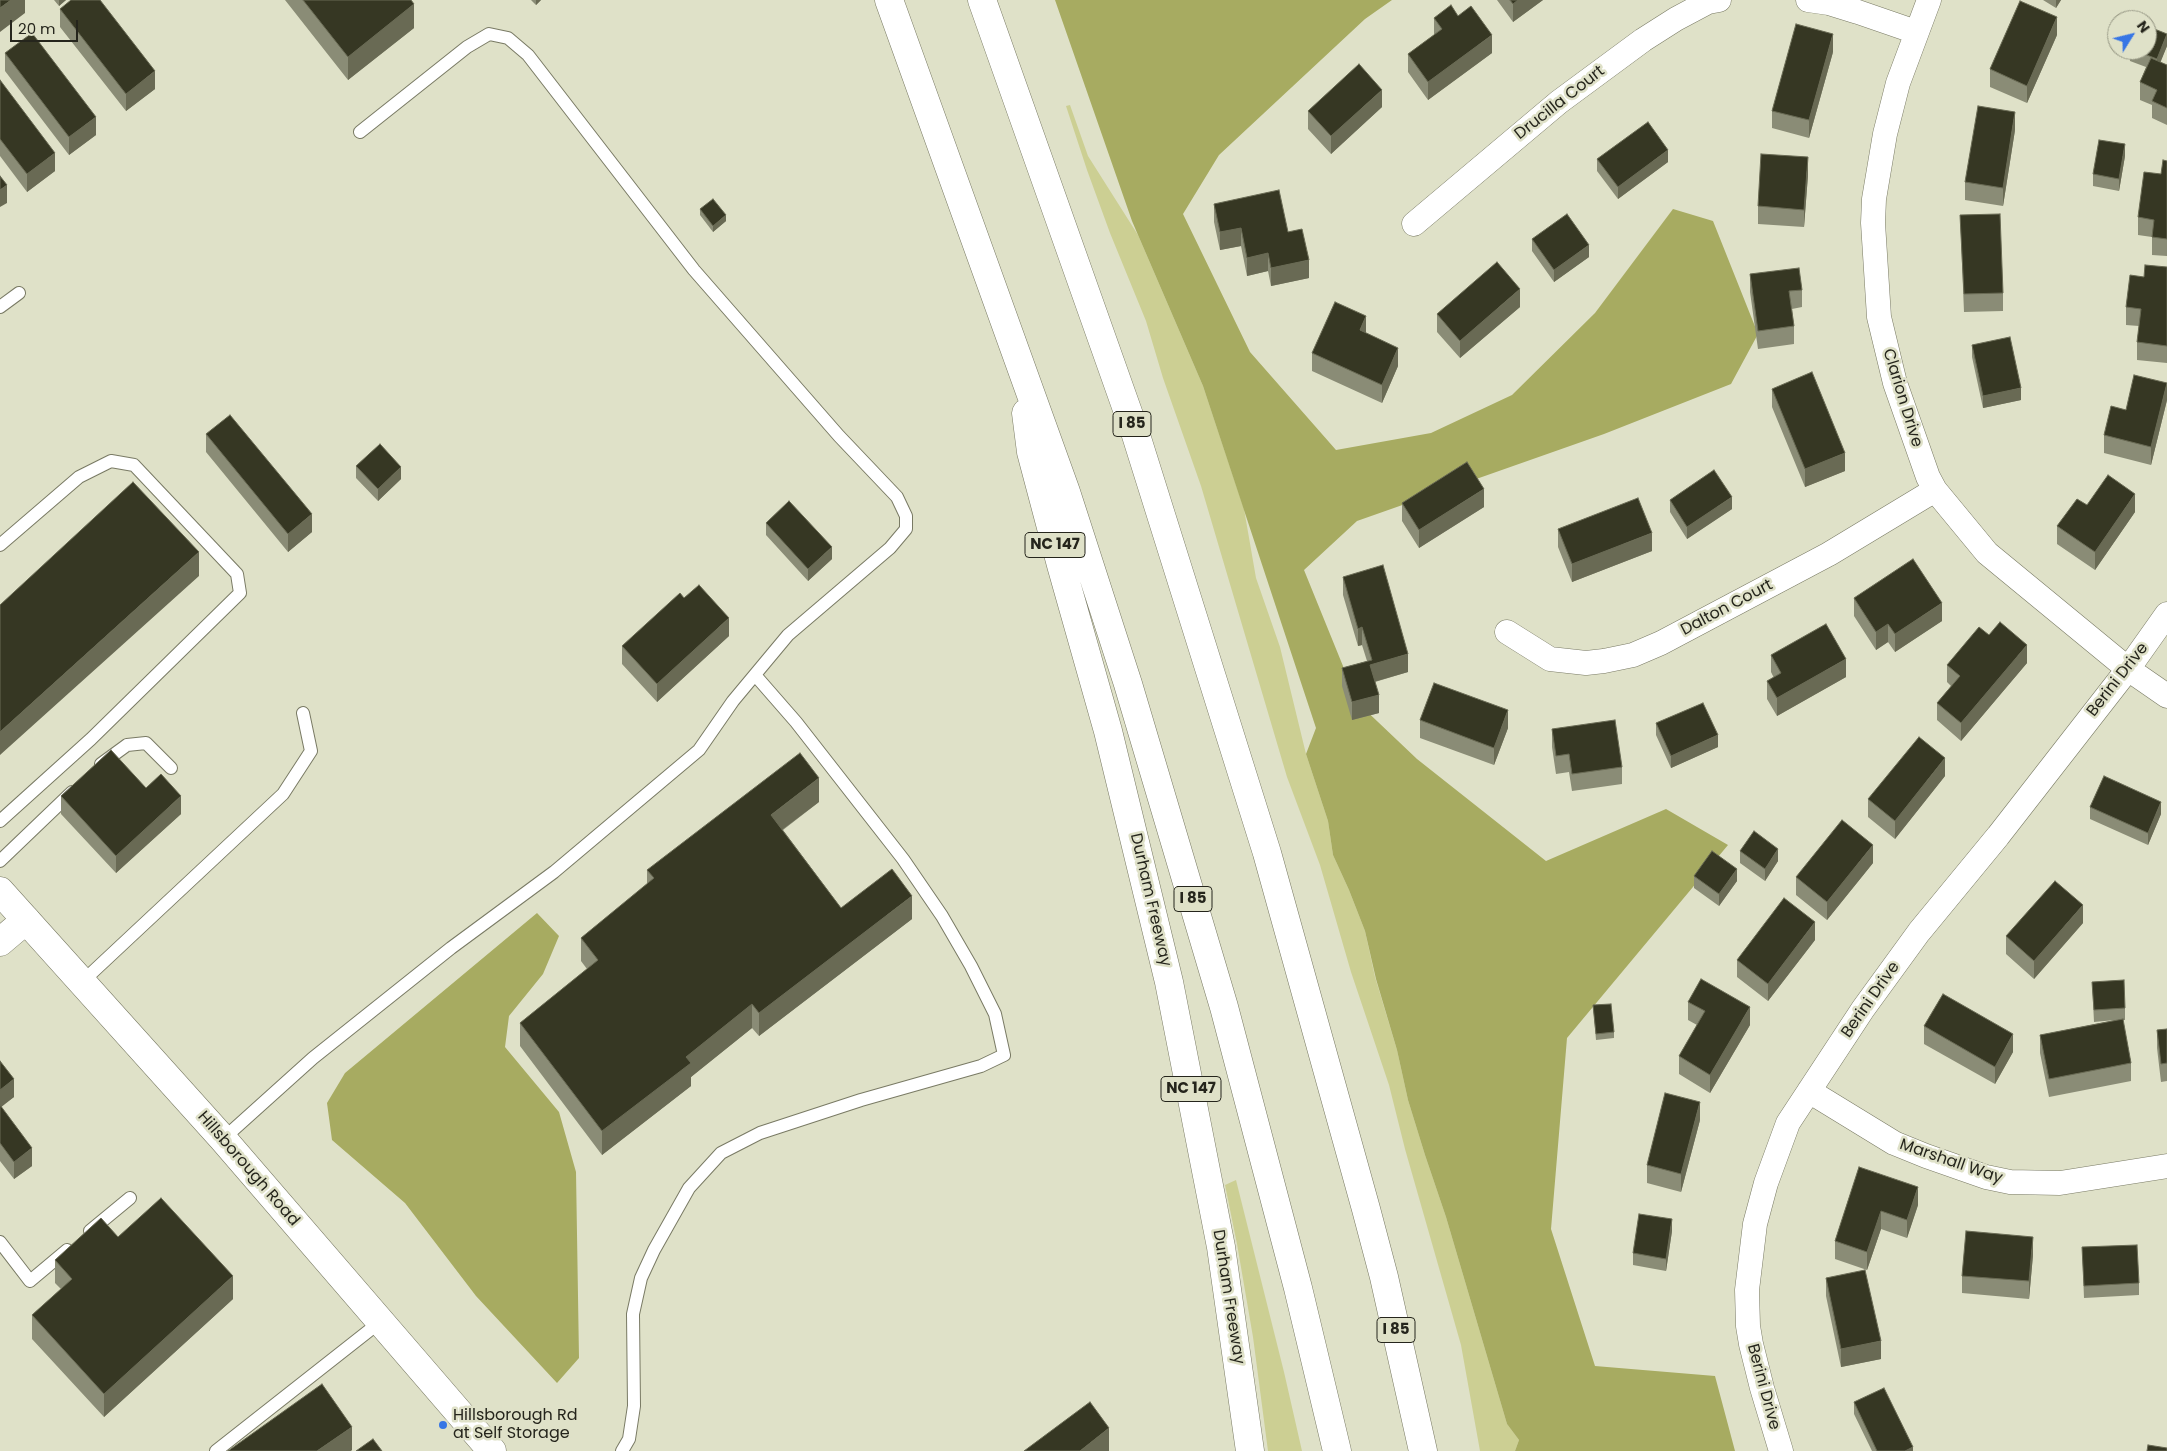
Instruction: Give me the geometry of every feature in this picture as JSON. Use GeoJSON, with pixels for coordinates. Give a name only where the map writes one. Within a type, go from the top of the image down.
{"type":"FeatureCollection","features":[{"type":"Feature","properties":{"kind":"main road","name":"I 85"},"geometry":{"type":"LineString","coordinates":[[889,0],[1019,356],[1066,492],[1128,684],[1224,1007],[1298,1288],[1337,1451]]}},
{"type":"Feature","properties":{"kind":"main road","name":"I 85"},"geometry":{"type":"LineString","coordinates":[[982,0],[1135,432],[1267,853],[1320,1038],[1368,1218],[1423,1451]]}},
{"type":"Feature","properties":{"kind":"main road","name":"Durham Freeway"},"geometry":{"type":"LineString","coordinates":[[1019,356],[1031,452],[1108,730],[1140,854],[1169,982],[1221,1247],[1250,1451]]}},
{"type":"Feature","properties":{"kind":"main road","name":"Hillsborough Road"},"geometry":{"type":"LineString","coordinates":[[0,892],[223,1139],[492,1451]]}},
{"type":"Feature","properties":{"kind":"main road"},"geometry":{"type":"LineString","coordinates":[[0,942],[26,920]]}},
{"type":"Feature","properties":{"kind":"street","name":"Drucilla Court"},"geometry":{"type":"LineString","coordinates":[[1414,224],[1559,102],[1643,40],[1708,2],[1719,0]]}},
{"type":"Feature","properties":{"kind":"street"},"geometry":{"type":"LineString","coordinates":[[1808,0],[1829,3],[1916,32]]}},
{"type":"Feature","properties":{"kind":"street","name":"Clarion Drive"},"geometry":{"type":"LineString","coordinates":[[1929,0],[1898,83],[1885,134],[1874,199],[1873,223],[1879,316],[1895,383],[1928,477],[1935,490],[1987,553],[2128,669],[2167,696]]}},
{"type":"Feature","properties":{"kind":"street","name":"Dalton Court"},"geometry":{"type":"LineString","coordinates":[[1507,632],[1550,659],[1559,661],[1586,663],[1633,655],[1661,643],[1829,554],[1935,490]]}},
{"type":"Feature","properties":{"kind":"street","name":"Berini Drive"},"geometry":{"type":"LineString","coordinates":[[1781,1451],[1771,1421],[1751,1344],[1748,1326],[1748,1290],[1755,1224],[1766,1183],[1788,1123],[1863,1009],[1919,932],[1998,836],[2128,669],[2167,614]]}},
{"type":"Feature","properties":{"kind":"street","name":"Marshall Way"},"geometry":{"type":"LineString","coordinates":[[1809,1091],[1894,1143],[1986,1177],[2010,1182],[2060,1183],[2167,1166]]}},
{"type":"Feature","properties":{"kind":"lane"},"geometry":{"type":"LineString","coordinates":[[223,1139],[312,1058],[451,948],[554,872],[699,750],[733,701],[788,635],[890,548],[906,529],[906,516],[897,497],[839,436],[694,270],[528,55],[508,38],[490,34],[467,47],[360,132]]}},
{"type":"Feature","properties":{"kind":"lane"},"geometry":{"type":"LineString","coordinates":[[0,307],[19,293]]}},
{"type":"Feature","properties":{"kind":"lane"},"geometry":{"type":"LineString","coordinates":[[0,546],[79,477],[110,462],[134,465],[237,574],[240,593],[91,739],[0,821]]}},
{"type":"Feature","properties":{"kind":"lane"},"geometry":{"type":"LineString","coordinates":[[622,1451],[629,1439],[634,1406],[633,1314],[641,1278],[654,1250],[689,1188],[721,1153],[760,1132],[860,1100],[982,1066],[1004,1055],[995,1014],[971,966],[942,916],[902,859],[796,722],[755,675]]}},
{"type":"Feature","properties":{"kind":"lane"},"geometry":{"type":"LineString","coordinates":[[82,982],[283,794],[311,751],[303,713]]}},
{"type":"Feature","properties":{"kind":"lane"},"geometry":{"type":"LineString","coordinates":[[93,772],[127,745],[146,743],[171,768]]}},
{"type":"Feature","properties":{"kind":"lane"},"geometry":{"type":"LineString","coordinates":[[0,861],[79,785]]}},
{"type":"Feature","properties":{"kind":"lane"},"geometry":{"type":"LineString","coordinates":[[0,1242],[30,1281],[130,1198]]}},
{"type":"Feature","properties":{"kind":"lane"},"geometry":{"type":"LineString","coordinates":[[216,1451],[380,1322]]}},
{"type":"Feature","properties":{"kind":"green space"},"geometry":{"type":"Polygon","coordinates":[[[1055,0],[1392,0],[1365,19],[1219,155],[1183,214],[1250,352],[1336,450],[1431,433],[1512,395],[1595,313],[1673,209],[1713,221],[1758,334],[1731,384],[1604,434],[1357,521],[1304,570],[1358,703],[1417,759],[1546,861],[1666,809],[1728,845],[1567,1038],[1551,1229],[1595,1366],[1715,1376],[1735,1451],[1515,1451],[1519,1440],[1507,1424],[1446,1217],[1408,1100],[1397,1050],[1376,979],[1365,931],[1333,855],[1328,821],[1306,754],[1316,728],[1203,386],[1132,221],[1055,0]]]}},
{"type":"Feature","properties":{"kind":"green space"},"geometry":{"type":"Polygon","coordinates":[[[1070,105],[1088,156],[1138,235],[1203,386],[1244,509],[1256,578],[1280,647],[1306,754],[1328,821],[1333,855],[1365,931],[1375,977],[1397,1050],[1408,1100],[1446,1217],[1507,1424],[1519,1440],[1515,1451],[1480,1451],[1461,1345],[1405,1149],[1389,1085],[1351,972],[1320,865],[1287,777],[1201,486],[1163,378],[1146,321],[1110,233],[1087,170],[1066,106],[1070,105]]]}},
{"type":"Feature","properties":{"kind":"green space"},"geometry":{"type":"Polygon","coordinates":[[[537,913],[559,936],[543,974],[509,1016],[505,1047],[559,1112],[576,1172],[579,1358],[557,1383],[476,1296],[405,1203],[332,1140],[327,1103],[345,1073],[537,913]]]}},
{"type":"Feature","properties":{"kind":"green space"},"geometry":{"type":"Polygon","coordinates":[[[1236,1180],[1302,1451],[1268,1451],[1253,1337],[1225,1185],[1236,1180]]]}},
{"type":"Feature","properties":{"kind":"building"},"geometry":{"type":"Polygon","coordinates":[[[0,0],[11,0],[0,8],[0,0]]]}},
{"type":"Feature","properties":{"kind":"building"},"geometry":{"type":"Polygon","coordinates":[[[71,0],[100,0],[155,71],[126,94],[60,9],[71,0]]]}},
{"type":"Feature","properties":{"kind":"building"},"geometry":{"type":"Polygon","coordinates":[[[303,0],[411,0],[414,4],[348,57],[303,0]]]}},
{"type":"Feature","properties":{"kind":"building"},"geometry":{"type":"Polygon","coordinates":[[[1510,0],[1518,0],[1513,4],[1510,0]]]}},
{"type":"Feature","properties":{"kind":"building"},"geometry":{"type":"Polygon","coordinates":[[[2020,1],[2057,17],[2027,86],[1990,69],[2020,1]]]}},
{"type":"Feature","properties":{"kind":"building"},"geometry":{"type":"Polygon","coordinates":[[[1451,5],[1458,16],[1471,6],[1492,35],[1428,82],[1408,54],[1442,29],[1434,18],[1451,5]]]}},
{"type":"Feature","properties":{"kind":"building"},"geometry":{"type":"Polygon","coordinates":[[[1796,24],[1833,34],[1809,120],[1772,111],[1796,24]]]}},
{"type":"Feature","properties":{"kind":"building"},"geometry":{"type":"Polygon","coordinates":[[[2157,30],[2167,34],[2157,59],[2157,30]]]}},
{"type":"Feature","properties":{"kind":"building"},"geometry":{"type":"Polygon","coordinates":[[[32,33],[96,117],[69,137],[5,53],[32,33]]]}},
{"type":"Feature","properties":{"kind":"building"},"geometry":{"type":"Polygon","coordinates":[[[2150,60],[2156,60],[2167,65],[2167,108],[2152,101],[2157,90],[2140,82],[2150,60]]]}},
{"type":"Feature","properties":{"kind":"building"},"geometry":{"type":"Polygon","coordinates":[[[1359,64],[1382,90],[1331,136],[1308,111],[1359,64]]]}},
{"type":"Feature","properties":{"kind":"building"},"geometry":{"type":"Polygon","coordinates":[[[0,80],[55,153],[27,174],[0,139],[0,80]]]}},
{"type":"Feature","properties":{"kind":"building"},"geometry":{"type":"Polygon","coordinates":[[[1978,106],[2015,112],[2003,188],[1965,182],[1978,106]]]}},
{"type":"Feature","properties":{"kind":"building"},"geometry":{"type":"Polygon","coordinates":[[[1648,122],[1668,150],[1618,187],[1597,159],[1648,122]]]}},
{"type":"Feature","properties":{"kind":"building"},"geometry":{"type":"Polygon","coordinates":[[[2099,140],[2125,144],[2119,179],[2093,174],[2099,140]]]}},
{"type":"Feature","properties":{"kind":"building"},"geometry":{"type":"Polygon","coordinates":[[[1761,154],[1808,157],[1804,210],[1758,206],[1761,154]]]}},
{"type":"Feature","properties":{"kind":"building"},"geometry":{"type":"Polygon","coordinates":[[[2163,160],[2167,161],[2167,239],[2152,237],[2154,220],[2138,217],[2144,172],[2161,174],[2163,160]]]}},
{"type":"Feature","properties":{"kind":"building"},"geometry":{"type":"Polygon","coordinates":[[[0,176],[7,185],[0,190],[0,176]]]}},
{"type":"Feature","properties":{"kind":"building"},"geometry":{"type":"Polygon","coordinates":[[[1279,190],[1288,232],[1302,229],[1309,260],[1271,268],[1268,253],[1247,258],[1241,228],[1220,232],[1214,204],[1279,190]]]}},
{"type":"Feature","properties":{"kind":"building"},"geometry":{"type":"Polygon","coordinates":[[[713,199],[726,215],[713,226],[700,209],[713,199]]]}},
{"type":"Feature","properties":{"kind":"building"},"geometry":{"type":"Polygon","coordinates":[[[1567,214],[1589,245],[1554,270],[1532,239],[1567,214]]]}},
{"type":"Feature","properties":{"kind":"building"},"geometry":{"type":"Polygon","coordinates":[[[2000,214],[2003,293],[1964,294],[1960,215],[2000,214]]]}},
{"type":"Feature","properties":{"kind":"building"},"geometry":{"type":"Polygon","coordinates":[[[1497,262],[1520,289],[1460,341],[1437,314],[1497,262]]]}},
{"type":"Feature","properties":{"kind":"building"},"geometry":{"type":"Polygon","coordinates":[[[2145,265],[2167,267],[2167,346],[2137,342],[2141,309],[2126,307],[2130,275],[2144,277],[2145,265]]]}},
{"type":"Feature","properties":{"kind":"building"},"geometry":{"type":"Polygon","coordinates":[[[1799,268],[1802,290],[1789,291],[1794,326],[1758,331],[1750,274],[1799,268]]]}},
{"type":"Feature","properties":{"kind":"building"},"geometry":{"type":"Polygon","coordinates":[[[1335,302],[1366,316],[1360,330],[1398,348],[1382,385],[1312,353],[1335,302]]]}},
{"type":"Feature","properties":{"kind":"building"},"geometry":{"type":"Polygon","coordinates":[[[2010,337],[2021,388],[1983,396],[1972,345],[2010,337]]]}},
{"type":"Feature","properties":{"kind":"building"},"geometry":{"type":"Polygon","coordinates":[[[1812,372],[1845,453],[1805,469],[1772,389],[1812,372]]]}},
{"type":"Feature","properties":{"kind":"building"},"geometry":{"type":"Polygon","coordinates":[[[2134,375],[2167,383],[2151,447],[2104,435],[2111,406],[2126,410],[2134,375]]]}},
{"type":"Feature","properties":{"kind":"building"},"geometry":{"type":"Polygon","coordinates":[[[230,415],[312,514],[288,534],[206,434],[230,415]]]}},
{"type":"Feature","properties":{"kind":"building"},"geometry":{"type":"Polygon","coordinates":[[[380,444],[401,467],[378,489],[356,466],[380,444]]]}},
{"type":"Feature","properties":{"kind":"building"},"geometry":{"type":"Polygon","coordinates":[[[1467,462],[1484,489],[1419,530],[1402,503],[1467,462]]]}},
{"type":"Feature","properties":{"kind":"building"},"geometry":{"type":"Polygon","coordinates":[[[1714,470],[1732,497],[1687,527],[1670,500],[1714,470]]]}},
{"type":"Feature","properties":{"kind":"building"},"geometry":{"type":"Polygon","coordinates":[[[2108,475],[2135,494],[2095,552],[2057,526],[2077,499],[2087,505],[2108,475]]]}},
{"type":"Feature","properties":{"kind":"building"},"geometry":{"type":"Polygon","coordinates":[[[133,482],[199,552],[0,732],[0,605],[133,482]]]}},
{"type":"Feature","properties":{"kind":"building"},"geometry":{"type":"Polygon","coordinates":[[[1638,498],[1652,533],[1572,564],[1558,529],[1638,498]]]}},
{"type":"Feature","properties":{"kind":"building"},"geometry":{"type":"Polygon","coordinates":[[[789,501],[832,547],[808,569],[766,523],[789,501]]]}},
{"type":"Feature","properties":{"kind":"building"},"geometry":{"type":"Polygon","coordinates":[[[1913,559],[1942,603],[1895,634],[1888,624],[1876,632],[1854,598],[1913,559]]]}},
{"type":"Feature","properties":{"kind":"building"},"geometry":{"type":"Polygon","coordinates":[[[1383,565],[1408,654],[1370,665],[1379,695],[1352,702],[1342,668],[1372,660],[1362,627],[1358,629],[1343,577],[1383,565]]]}},
{"type":"Feature","properties":{"kind":"building"},"geometry":{"type":"Polygon","coordinates":[[[699,585],[729,618],[657,684],[622,646],[680,593],[684,598],[699,585]]]}},
{"type":"Feature","properties":{"kind":"building"},"geometry":{"type":"Polygon","coordinates":[[[2000,622],[2027,645],[1961,723],[1937,703],[1960,676],[1947,665],[1979,627],[1989,635],[2000,622]]]}},
{"type":"Feature","properties":{"kind":"building"},"geometry":{"type":"Polygon","coordinates":[[[1826,624],[1846,659],[1777,698],[1767,681],[1781,673],[1771,655],[1826,624]]]}},
{"type":"Feature","properties":{"kind":"building"},"geometry":{"type":"Polygon","coordinates":[[[1434,683],[1508,710],[1494,748],[1420,720],[1434,683]]]}},
{"type":"Feature","properties":{"kind":"building"},"geometry":{"type":"Polygon","coordinates":[[[1703,703],[1718,735],[1671,756],[1656,723],[1703,703]]]}},
{"type":"Feature","properties":{"kind":"building"},"geometry":{"type":"Polygon","coordinates":[[[1615,720],[1622,767],[1572,774],[1569,754],[1556,756],[1552,729],[1615,720]]]}},
{"type":"Feature","properties":{"kind":"building"},"geometry":{"type":"Polygon","coordinates":[[[1919,737],[1945,758],[1895,821],[1868,799],[1919,737]]]}},
{"type":"Feature","properties":{"kind":"building"},"geometry":{"type":"Polygon","coordinates":[[[111,750],[146,788],[161,774],[181,796],[116,856],[61,796],[111,750]]]}},
{"type":"Feature","properties":{"kind":"building"},"geometry":{"type":"Polygon","coordinates":[[[800,753],[819,778],[771,815],[841,908],[892,869],[912,896],[759,1013],[752,1004],[686,1057],[691,1063],[602,1131],[520,1023],[598,960],[581,938],[654,878],[647,870],[800,753]]]}},
{"type":"Feature","properties":{"kind":"building"},"geometry":{"type":"Polygon","coordinates":[[[2104,776],[2161,802],[2148,833],[2090,807],[2104,776]]]}},
{"type":"Feature","properties":{"kind":"building"},"geometry":{"type":"Polygon","coordinates":[[[1842,820],[1873,845],[1827,902],[1796,877],[1842,820]]]}},
{"type":"Feature","properties":{"kind":"building"},"geometry":{"type":"Polygon","coordinates":[[[1754,831],[1778,849],[1765,869],[1740,851],[1754,831]]]}},
{"type":"Feature","properties":{"kind":"building"},"geometry":{"type":"Polygon","coordinates":[[[1712,851],[1737,869],[1719,894],[1694,876],[1712,851]]]}},
{"type":"Feature","properties":{"kind":"building"},"geometry":{"type":"Polygon","coordinates":[[[2055,881],[2083,905],[2034,961],[2006,936],[2055,881]]]}},
{"type":"Feature","properties":{"kind":"building"},"geometry":{"type":"Polygon","coordinates":[[[1784,898],[1815,922],[1768,984],[1737,960],[1784,898]]]}},
{"type":"Feature","properties":{"kind":"building"},"geometry":{"type":"Polygon","coordinates":[[[1701,979],[1750,1007],[1710,1075],[1679,1056],[1705,1011],[1688,1002],[1701,979]]]}},
{"type":"Feature","properties":{"kind":"building"},"geometry":{"type":"Polygon","coordinates":[[[2124,980],[2125,1008],[2094,1010],[2092,982],[2124,980]]]}},
{"type":"Feature","properties":{"kind":"building"},"geometry":{"type":"Polygon","coordinates":[[[1943,994],[2013,1034],[1995,1067],[1924,1026],[1943,994]]]}},
{"type":"Feature","properties":{"kind":"building"},"geometry":{"type":"Polygon","coordinates":[[[1611,1004],[1614,1032],[1596,1034],[1593,1005],[1611,1004]]]}},
{"type":"Feature","properties":{"kind":"building"},"geometry":{"type":"Polygon","coordinates":[[[2123,1019],[2131,1063],[2049,1079],[2040,1035],[2123,1019]]]}},
{"type":"Feature","properties":{"kind":"building"},"geometry":{"type":"Polygon","coordinates":[[[2167,1029],[2167,1063],[2161,1064],[2157,1030],[2167,1029]]]}},
{"type":"Feature","properties":{"kind":"building"},"geometry":{"type":"Polygon","coordinates":[[[0,1061],[14,1079],[0,1090],[0,1061]]]}},
{"type":"Feature","properties":{"kind":"building"},"geometry":{"type":"Polygon","coordinates":[[[1665,1093],[1700,1102],[1681,1174],[1647,1165],[1665,1093]]]}},
{"type":"Feature","properties":{"kind":"building"},"geometry":{"type":"Polygon","coordinates":[[[0,1105],[32,1148],[14,1162],[0,1143],[0,1105]]]}},
{"type":"Feature","properties":{"kind":"building"},"geometry":{"type":"Polygon","coordinates":[[[1859,1167],[1918,1187],[1907,1220],[1881,1211],[1867,1252],[1835,1241],[1859,1167]]]}},
{"type":"Feature","properties":{"kind":"building"},"geometry":{"type":"Polygon","coordinates":[[[161,1198],[233,1276],[104,1394],[32,1315],[72,1279],[55,1260],[101,1218],[118,1237],[161,1198]]]}},
{"type":"Feature","properties":{"kind":"building"},"geometry":{"type":"Polygon","coordinates":[[[1639,1214],[1672,1219],[1666,1259],[1633,1253],[1639,1214]]]}},
{"type":"Feature","properties":{"kind":"building"},"geometry":{"type":"Polygon","coordinates":[[[1966,1231],[2033,1237],[2029,1281],[1962,1276],[1966,1231]]]}},
{"type":"Feature","properties":{"kind":"building"},"geometry":{"type":"Polygon","coordinates":[[[2137,1245],[2139,1283],[2084,1286],[2082,1247],[2137,1245]]]}},
{"type":"Feature","properties":{"kind":"building"},"geometry":{"type":"Polygon","coordinates":[[[1865,1270],[1881,1341],[1841,1349],[1826,1278],[1865,1270]]]}},
{"type":"Feature","properties":{"kind":"building"},"geometry":{"type":"Polygon","coordinates":[[[322,1384],[352,1427],[317,1451],[228,1451],[322,1384]]]}},
{"type":"Feature","properties":{"kind":"building"},"geometry":{"type":"Polygon","coordinates":[[[1884,1388],[1913,1447],[1905,1451],[1877,1451],[1854,1402],[1884,1388]]]}},
{"type":"Feature","properties":{"kind":"building"},"geometry":{"type":"Polygon","coordinates":[[[1090,1402],[1109,1428],[1080,1451],[1024,1451],[1090,1402]]]}},
{"type":"Feature","properties":{"kind":"building"},"geometry":{"type":"Polygon","coordinates":[[[373,1439],[382,1451],[356,1451],[373,1439]]]}},
{"type":"Feature","properties":{"kind":"building"},"geometry":{"type":"Polygon","coordinates":[[[2148,1445],[2167,1448],[2167,1451],[2147,1451],[2148,1445]]]}},
{"type":"Feature","properties":{"kind":"place","name":"Hillsborough Rd at Self Storage"},"geometry":{"type":"Point","coordinates":[443,1425]}}]}
